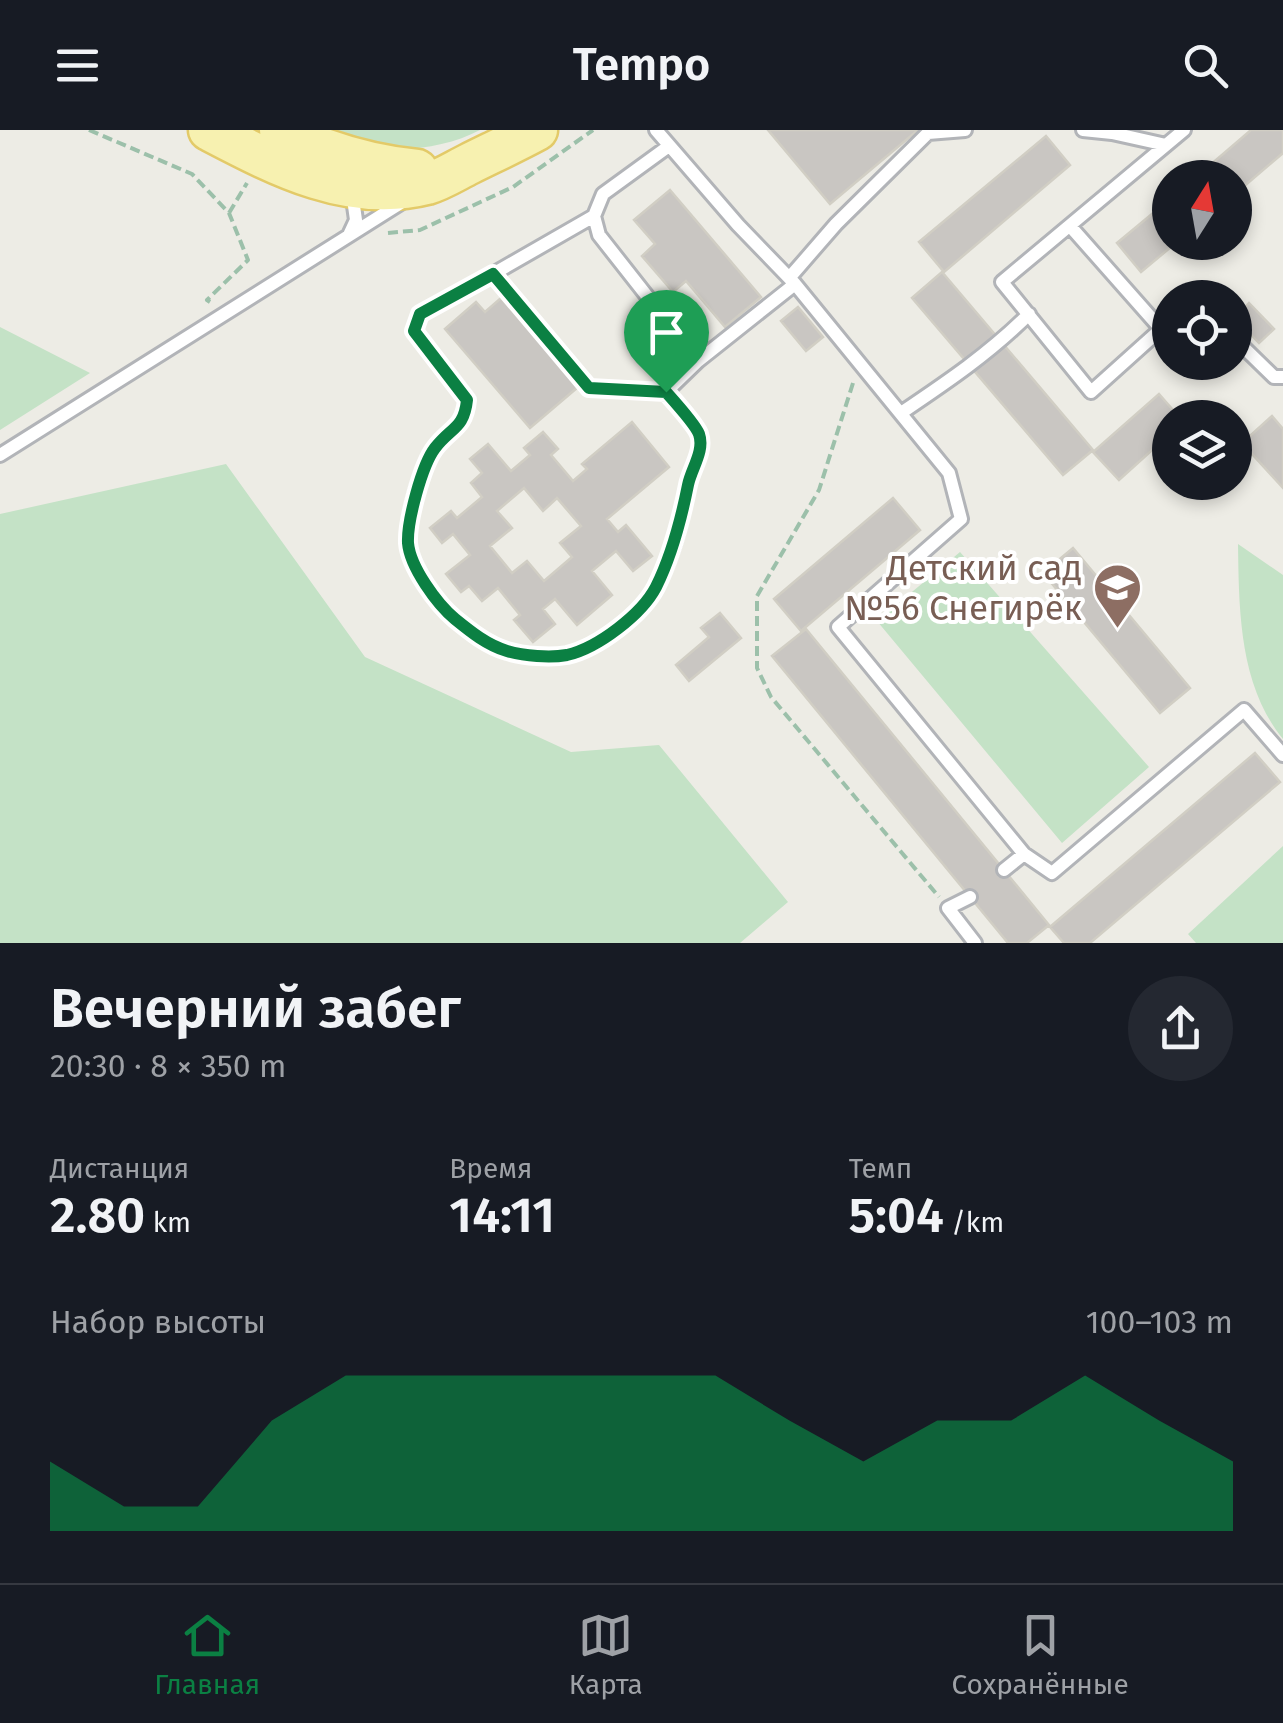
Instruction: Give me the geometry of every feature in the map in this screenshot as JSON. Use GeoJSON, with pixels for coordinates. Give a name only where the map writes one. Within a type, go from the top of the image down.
{"type":"FeatureCollection","features":[{"type":"Feature","properties":{"kind":"main road"},"geometry":{"type":"LineString","coordinates":[[209,130],[302,174],[416,170],[476,161]]}},
{"type":"Feature","properties":{"kind":"main road"},"geometry":{"type":"LineString","coordinates":[[280,130],[347,172],[398,189],[430,184],[537,130]]}},
{"type":"Feature","properties":{"kind":"lane"},"geometry":{"type":"LineString","coordinates":[[656,130],[738,225],[792,280],[949,473],[960,518],[838,626],[1024,854],[1052,873],[1244,710],[1283,755]]}},
{"type":"Feature","properties":{"kind":"lane"},"geometry":{"type":"LineString","coordinates":[[493,274],[589,388],[666,392],[792,280],[836,224],[930,131],[965,130]]}},
{"type":"Feature","properties":{"kind":"lane"},"geometry":{"type":"LineString","coordinates":[[1083,130],[1166,145]]}},
{"type":"Feature","properties":{"kind":"lane"},"geometry":{"type":"LineString","coordinates":[[1152,338],[1091,392],[1002,282],[1184,130]]}},
{"type":"Feature","properties":{"kind":"lane"},"geometry":{"type":"LineString","coordinates":[[668,146],[603,194],[594,216],[598,235],[698,361]]}},
{"type":"Feature","properties":{"kind":"lane"},"geometry":{"type":"LineString","coordinates":[[347,172],[356,220],[348,237]]}},
{"type":"Feature","properties":{"kind":"lane"},"geometry":{"type":"LineString","coordinates":[[0,455],[430,184]]}},
{"type":"Feature","properties":{"kind":"lane"},"geometry":{"type":"LineString","coordinates":[[594,216],[420,314],[414,331],[467,400],[465,417],[433,450],[410,517],[408,545],[418,573],[450,614],[479,638],[506,651],[535,655],[568,654],[605,638],[630,618],[654,590],[670,553],[699,452],[699,434],[666,392]]}},
{"type":"Feature","properties":{"kind":"lane"},"geometry":{"type":"LineString","coordinates":[[1070,226],[1152,311]]}},
{"type":"Feature","properties":{"kind":"lane"},"geometry":{"type":"LineString","coordinates":[[901,412],[970,367],[1028,314]]}},
{"type":"Feature","properties":{"kind":"lane"},"geometry":{"type":"LineString","coordinates":[[1252,355],[1274,376],[1283,377]]}},
{"type":"Feature","properties":{"kind":"lane"},"geometry":{"type":"LineString","coordinates":[[1004,870],[1024,854]]}},
{"type":"Feature","properties":{"kind":"lane"},"geometry":{"type":"LineString","coordinates":[[970,897],[948,908],[976,943]]}},
{"type":"Feature","properties":{"kind":"path"},"geometry":{"type":"LineString","coordinates":[[89,130],[192,174],[229,213],[248,260],[207,300],[226,314]]}},
{"type":"Feature","properties":{"kind":"path"},"geometry":{"type":"LineString","coordinates":[[348,237],[420,230],[514,188],[593,130]]}},
{"type":"Feature","properties":{"kind":"path"},"geometry":{"type":"LineString","coordinates":[[860,363],[818,490],[758,596],[756,668],[771,697],[948,908]]}},
{"type":"Feature","properties":{"kind":"green space"},"geometry":{"type":"Polygon","coordinates":[[[322,130],[480,130],[440,144],[397,149],[363,145],[322,130]]]}},
{"type":"Feature","properties":{"kind":"green space"},"geometry":{"type":"Polygon","coordinates":[[[0,327],[90,373],[0,430],[0,327]]]}},
{"type":"Feature","properties":{"kind":"green space"},"geometry":{"type":"Polygon","coordinates":[[[226,464],[365,657],[571,752],[659,745],[788,902],[740,943],[0,943],[0,514],[226,464]]]}},
{"type":"Feature","properties":{"kind":"green space"},"geometry":{"type":"Polygon","coordinates":[[[1238,544],[1283,575],[1283,739],[1258,695],[1244,646],[1238,544]]]}},
{"type":"Feature","properties":{"kind":"green space"},"geometry":{"type":"Polygon","coordinates":[[[960,552],[1149,767],[1062,843],[877,621],[960,552]]]}},
{"type":"Feature","properties":{"kind":"green space"},"geometry":{"type":"Polygon","coordinates":[[[1283,846],[1283,943],[1196,943],[1188,934],[1283,846]]]}},
{"type":"Feature","properties":{"kind":"building"},"geometry":{"type":"Polygon","coordinates":[[[768,130],[918,130],[830,204],[768,130]]]}},
{"type":"Feature","properties":{"kind":"building"},"geometry":{"type":"Polygon","coordinates":[[[1251,130],[1283,130],[1283,153],[1252,179],[1252,160],[1216,160],[1251,130]]]}},
{"type":"Feature","properties":{"kind":"building"},"geometry":{"type":"Polygon","coordinates":[[[1046,136],[1070,165],[944,272],[919,242],[1046,136]]]}},
{"type":"Feature","properties":{"kind":"building"},"geometry":{"type":"Polygon","coordinates":[[[670,190],[761,297],[725,327],[686,281],[673,292],[642,256],[655,244],[634,220],[670,190]]]}},
{"type":"Feature","properties":{"kind":"building"},"geometry":{"type":"Polygon","coordinates":[[[1152,214],[1152,260],[1155,260],[1141,272],[1117,243],[1152,214]]]}},
{"type":"Feature","properties":{"kind":"building"},"geometry":{"type":"Polygon","coordinates":[[[942,272],[1093,450],[1063,475],[912,298],[942,272]]]}},
{"type":"Feature","properties":{"kind":"building"},"geometry":{"type":"Polygon","coordinates":[[[501,298],[578,387],[530,428],[445,329],[476,302],[485,312],[501,298]]]}},
{"type":"Feature","properties":{"kind":"building"},"geometry":{"type":"Polygon","coordinates":[[[1252,306],[1274,329],[1259,343],[1252,336],[1252,306]]]}},
{"type":"Feature","properties":{"kind":"building"},"geometry":{"type":"Polygon","coordinates":[[[798,307],[823,337],[806,351],[781,321],[798,307]]]}},
{"type":"Feature","properties":{"kind":"building"},"geometry":{"type":"Polygon","coordinates":[[[1152,400],[1152,450],[1119,480],[1093,452],[1152,400]]]}},
{"type":"Feature","properties":{"kind":"building"},"geometry":{"type":"Polygon","coordinates":[[[1272,416],[1283,429],[1283,488],[1252,454],[1252,434],[1272,416]]]}},
{"type":"Feature","properties":{"kind":"building"},"geometry":{"type":"Polygon","coordinates":[[[632,422],[669,467],[607,519],[618,532],[626,525],[652,556],[633,571],[616,551],[592,571],[612,595],[577,625],[555,599],[543,609],[555,624],[533,642],[514,620],[520,615],[498,588],[482,601],[469,586],[461,592],[446,574],[470,555],[453,534],[442,543],[430,528],[451,511],[457,518],[482,497],[471,483],[482,473],[470,459],[488,444],[511,471],[530,455],[524,448],[543,432],[558,449],[551,455],[573,481],[587,469],[582,464],[632,422]],[[524,488],[497,511],[512,528],[490,546],[512,573],[527,561],[544,581],[572,557],[560,543],[581,526],[557,498],[543,511],[524,488]]]}},
{"type":"Feature","properties":{"kind":"building"},"geometry":{"type":"Polygon","coordinates":[[[893,498],[920,530],[801,631],[774,599],[893,498]]]}},
{"type":"Feature","properties":{"kind":"building","name":"Детский сад №56 Снегирёк"},"geometry":{"type":"Polygon","coordinates":[[[1073,548],[1190,688],[1160,713],[1043,573],[1073,548]]]}},
{"type":"Feature","properties":{"kind":"building"},"geometry":{"type":"Polygon","coordinates":[[[720,613],[741,638],[689,681],[676,665],[709,637],[701,628],[720,613]]]}},
{"type":"Feature","properties":{"kind":"building"},"geometry":{"type":"Polygon","coordinates":[[[806,629],[1049,925],[1027,943],[1008,943],[772,656],[806,629]]]}},
{"type":"Feature","properties":{"kind":"building"},"geometry":{"type":"Polygon","coordinates":[[[1255,753],[1280,782],[1090,943],[1064,943],[1050,927],[1255,753]]]}},
{"type":"Feature","properties":{"kind":"place","name":"Детский сад №56 Снегирёк"},"geometry":{"type":"Point","coordinates":[1117,630]}},
{"type":"Feature","properties":{"kind":"route"},"geometry":{"type":"LineString","coordinates":[[493,274],[589,388],[666,392],[699,434],[699,452],[670,553],[654,590],[630,618],[605,638],[568,654],[535,655],[506,651],[479,638],[450,614],[418,573],[408,545],[410,517],[433,450],[465,417],[467,400],[414,331],[420,314],[493,274]]}}]}
